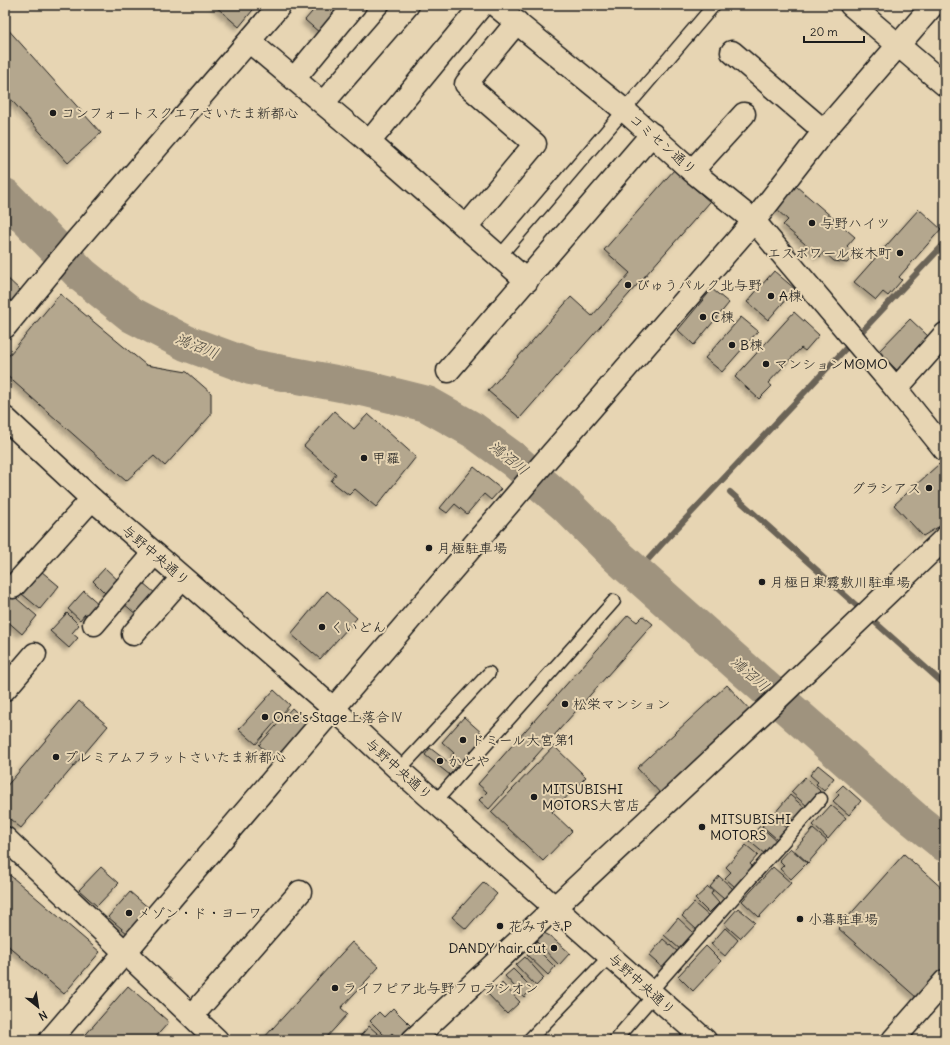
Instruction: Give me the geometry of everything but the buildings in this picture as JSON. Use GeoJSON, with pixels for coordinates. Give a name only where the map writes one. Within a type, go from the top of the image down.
{"type":"FeatureCollection","features":[{"type":"Feature","properties":{"kind":"street"},"geometry":{"type":"LineString","coordinates":[[5,328],[76,242],[250,42],[280,5]]}},
{"type":"Feature","properties":{"kind":"street"},"geometry":{"type":"LineString","coordinates":[[294,79],[355,5]]}},
{"type":"Feature","properties":{"kind":"street"},"geometry":{"type":"LineString","coordinates":[[323,104],[408,5]]}},
{"type":"Feature","properties":{"kind":"street"},"geometry":{"type":"LineString","coordinates":[[369,142],[482,5]]}},
{"type":"Feature","properties":{"kind":"street","name":"コミセン通り"},"geometry":{"type":"LineString","coordinates":[[495,5],[624,110],[692,171],[754,221],[896,389],[945,450]]}},
{"type":"Feature","properties":{"kind":"street"},"geometry":{"type":"LineString","coordinates":[[851,5],[945,85]]}},
{"type":"Feature","properties":{"kind":"street"},"geometry":{"type":"LineString","coordinates":[[50,1040],[542,464],[754,221],[824,132],[933,5]]}},
{"type":"Feature","properties":{"kind":"street"},"geometry":{"type":"LineString","coordinates":[[466,227],[535,144],[466,84],[517,22]]}},
{"type":"Feature","properties":{"kind":"street"},"geometry":{"type":"LineString","coordinates":[[250,42],[369,142],[527,280]]}},
{"type":"Feature","properties":{"kind":"street"},"geometry":{"type":"LineString","coordinates":[[732,52],[824,132]]}},
{"type":"Feature","properties":{"kind":"street"},"geometry":{"type":"LineString","coordinates":[[692,171],[744,114]]}},
{"type":"Feature","properties":{"kind":"street"},"geometry":{"type":"LineString","coordinates":[[448,371],[652,134]]}},
{"type":"Feature","properties":{"kind":"street"},"geometry":{"type":"LineString","coordinates":[[896,389],[945,334]]}},
{"type":"Feature","properties":{"kind":"street","name":"与野中央通り"},"geometry":{"type":"LineString","coordinates":[[5,418],[154,554],[334,709],[435,802],[610,956],[698,1038]]}},
{"type":"Feature","properties":{"kind":"street"},"geometry":{"type":"LineString","coordinates":[[13,587],[92,499]]}},
{"type":"Feature","properties":{"kind":"street"},"geometry":{"type":"LineString","coordinates":[[413,1040],[791,687],[945,538]]}},
{"type":"Feature","properties":{"kind":"street"},"geometry":{"type":"LineString","coordinates":[[94,624],[154,554]]}},
{"type":"Feature","properties":{"kind":"street"},"geometry":{"type":"LineString","coordinates":[[133,634],[182,578]]}},
{"type":"Feature","properties":{"kind":"street"},"geometry":{"type":"LineString","coordinates":[[5,689],[35,654]]}},
{"type":"Feature","properties":{"kind":"street"},"geometry":{"type":"LineString","coordinates":[[5,838],[218,1040]]}},
{"type":"Feature","properties":{"kind":"street"},"geometry":{"type":"LineString","coordinates":[[192,1016],[300,892]]}},
{"type":"Feature","properties":{"kind":"street"},"geometry":{"type":"LineString","coordinates":[[893,1040],[945,981]]}},
{"type":"Feature","properties":{"kind":"lane"},"geometry":{"type":"LineString","coordinates":[[499,256],[714,5]]}},
{"type":"Feature","properties":{"kind":"lane"},"geometry":{"type":"LineString","coordinates":[[435,802],[614,601]]}},
{"type":"Feature","properties":{"kind":"lane"},"geometry":{"type":"LineString","coordinates":[[400,770],[488,673]]}},
{"type":"Feature","properties":{"kind":"lane"},"geometry":{"type":"LineString","coordinates":[[615,1040],[652,994],[821,799]]}},
{"type":"Feature","properties":{"kind":"lane"},"geometry":{"type":"LineString","coordinates":[[529,1040],[610,956]]}},
{"type":"Feature","properties":{"kind":"waterway","name":"鴻沼川"},"geometry":{"type":"LineString","coordinates":[[5,196],[82,275],[132,315],[186,343],[251,367],[367,389],[427,404],[473,430],[514,460],[567,506],[617,556],[914,819],[945,844]]}},
{"type":"Feature","properties":{"kind":"waterway"},"geometry":{"type":"LineString","coordinates":[[636,573],[945,243]]}},
{"type":"Feature","properties":{"kind":"waterway"},"geometry":{"type":"LineString","coordinates":[[730,492],[945,685]]}},
{"type":"Feature","properties":{"kind":"place","name":"コンフォートスクエアさいたま新都心"},"geometry":{"type":"Point","coordinates":[53,113]}},
{"type":"Feature","properties":{"kind":"place","name":"与野ハイツ"},"geometry":{"type":"Point","coordinates":[812,223]}},
{"type":"Feature","properties":{"kind":"place","name":"エスポワール桜木町"},"geometry":{"type":"Point","coordinates":[900,253]}},
{"type":"Feature","properties":{"kind":"place","name":"びゅうパルク北与野"},"geometry":{"type":"Point","coordinates":[628,285]}},
{"type":"Feature","properties":{"kind":"place","name":"A棟"},"geometry":{"type":"Point","coordinates":[771,296]}},
{"type":"Feature","properties":{"kind":"place","name":"C棟"},"geometry":{"type":"Point","coordinates":[703,317]}},
{"type":"Feature","properties":{"kind":"place","name":"B棟"},"geometry":{"type":"Point","coordinates":[732,345]}},
{"type":"Feature","properties":{"kind":"place","name":"マンションMOMO"},"geometry":{"type":"Point","coordinates":[766,364]}},
{"type":"Feature","properties":{"kind":"place","name":"甲羅"},"geometry":{"type":"Point","coordinates":[364,458]}},
{"type":"Feature","properties":{"kind":"place","name":"グラシアス"},"geometry":{"type":"Point","coordinates":[929,488]}},
{"type":"Feature","properties":{"kind":"place","name":"月極駐車場"},"geometry":{"type":"Point","coordinates":[429,548]}},
{"type":"Feature","properties":{"kind":"place","name":"月極日東霧敷川駐車場"},"geometry":{"type":"Point","coordinates":[762,582]}},
{"type":"Feature","properties":{"kind":"place","name":"くいどん"},"geometry":{"type":"Point","coordinates":[322,627]}},
{"type":"Feature","properties":{"kind":"place","name":"松栄マンション"},"geometry":{"type":"Point","coordinates":[565,704]}},
{"type":"Feature","properties":{"kind":"place","name":"One's Stage上落合Ⅳ"},"geometry":{"type":"Point","coordinates":[265,717]}},
{"type":"Feature","properties":{"kind":"place","name":"ドミール大宮第1"},"geometry":{"type":"Point","coordinates":[463,740]}},
{"type":"Feature","properties":{"kind":"place","name":"プレミアムフラットさいたま新都心"},"geometry":{"type":"Point","coordinates":[56,757]}},
{"type":"Feature","properties":{"kind":"place","name":"かどや"},"geometry":{"type":"Point","coordinates":[440,761]}},
{"type":"Feature","properties":{"kind":"place","name":"MITSUBISHI MOTORS大宮店"},"geometry":{"type":"Point","coordinates":[534,797]}},
{"type":"Feature","properties":{"kind":"place","name":"MITSUBISHI MOTORS"},"geometry":{"type":"Point","coordinates":[702,827]}},
{"type":"Feature","properties":{"kind":"place","name":"メゾン・ド・ヨーワ"},"geometry":{"type":"Point","coordinates":[129,913]}},
{"type":"Feature","properties":{"kind":"place","name":"小暮駐車場"},"geometry":{"type":"Point","coordinates":[800,919]}},
{"type":"Feature","properties":{"kind":"place","name":"花みずきP"},"geometry":{"type":"Point","coordinates":[500,926]}},
{"type":"Feature","properties":{"kind":"place","name":"DANDY hair cut"},"geometry":{"type":"Point","coordinates":[554,948]}},
{"type":"Feature","properties":{"kind":"place","name":"ライフピア北与野フロラシオン"},"geometry":{"type":"Point","coordinates":[335,988]}}]}
